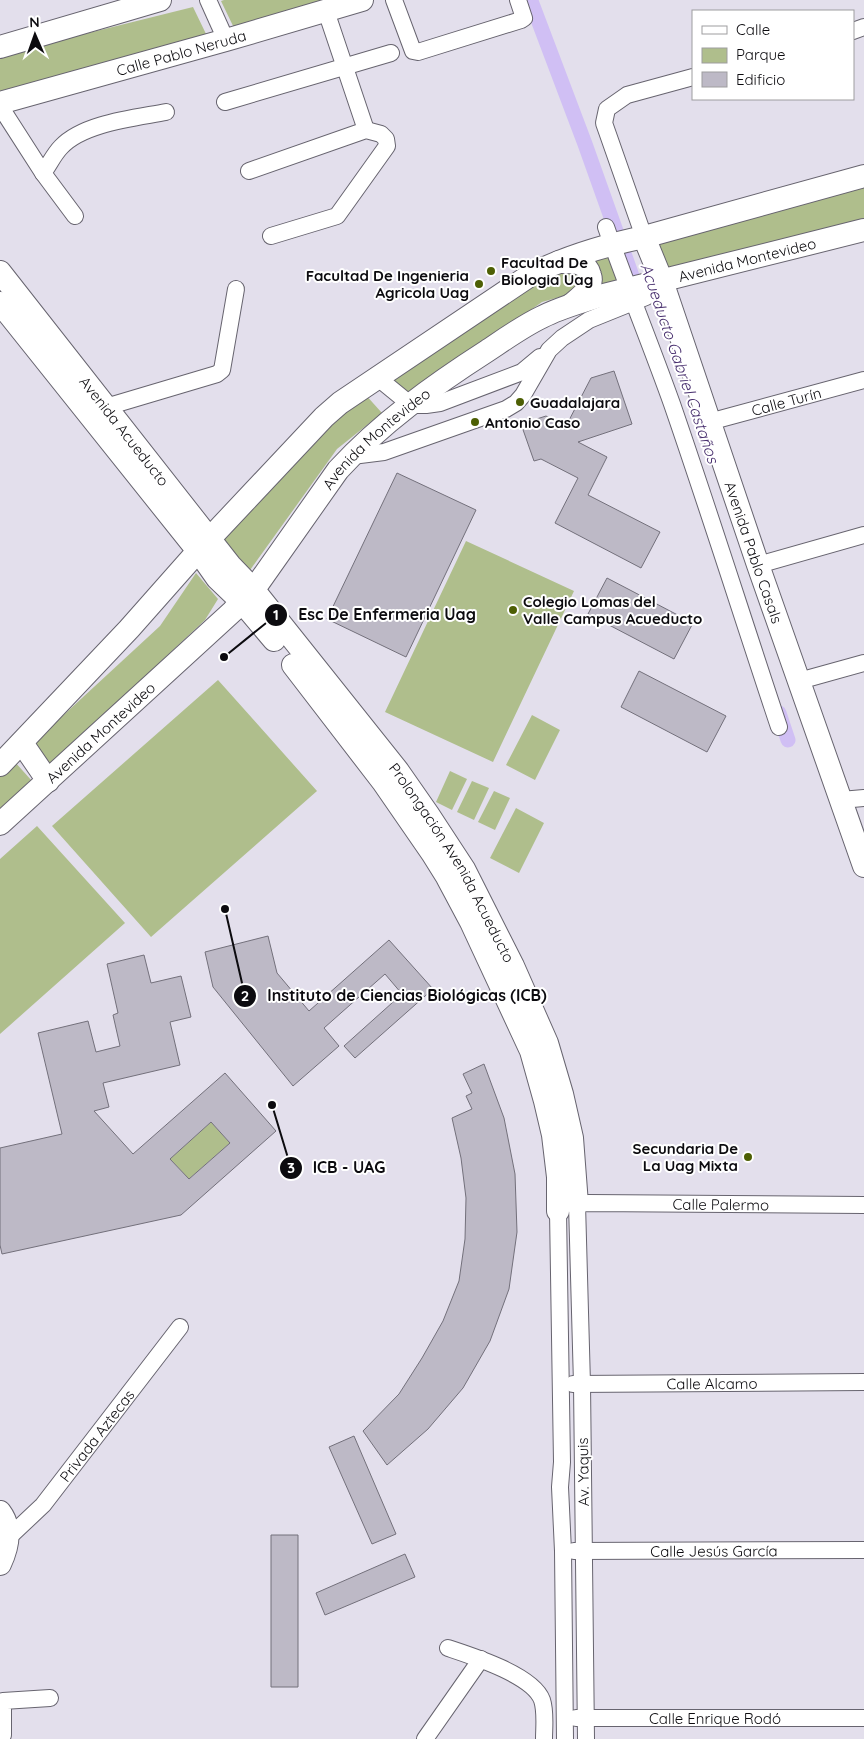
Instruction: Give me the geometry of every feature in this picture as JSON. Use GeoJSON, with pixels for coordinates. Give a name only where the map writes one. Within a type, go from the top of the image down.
{"type":"FeatureCollection","features":[{"type":"Feature","properties":{"kind":"street"},"geometry":{"type":"LineString","coordinates":[[0,46],[160,0]]}},
{"type":"Feature","properties":{"kind":"street"},"geometry":{"type":"LineString","coordinates":[[208,0],[226,40]]}},
{"type":"Feature","properties":{"kind":"street","name":"Calle Pablo Neruda"},"geometry":{"type":"LineString","coordinates":[[0,104],[362,0]]}},
{"type":"Feature","properties":{"kind":"street"},"geometry":{"type":"LineString","coordinates":[[394,0],[414,50],[418,52],[521,20],[524,18],[524,15],[518,0]]}},
{"type":"Feature","properties":{"kind":"street"},"geometry":{"type":"LineString","coordinates":[[326,11],[366,130]]}},
{"type":"Feature","properties":{"kind":"street"},"geometry":{"type":"LineString","coordinates":[[225,102],[391,53]]}},
{"type":"Feature","properties":{"kind":"street","name":"Avenida Pablo Casals"},"geometry":{"type":"LineString","coordinates":[[692,76],[627,96],[607,109],[604,123],[644,237],[662,281],[758,565],[864,866]]}},
{"type":"Feature","properties":{"kind":"street"},"geometry":{"type":"LineString","coordinates":[[0,104],[43,173],[75,216]]}},
{"type":"Feature","properties":{"kind":"street"},"geometry":{"type":"LineString","coordinates":[[43,173],[61,147],[75,136],[104,125],[166,112]]}},
{"type":"Feature","properties":{"kind":"street"},"geometry":{"type":"LineString","coordinates":[[249,171],[366,130],[381,134],[386,138],[387,146],[337,216],[272,236]]}},
{"type":"Feature","properties":{"kind":"street"},"geometry":{"type":"LineString","coordinates":[[0,766],[129,629],[204,545],[324,417],[340,403],[532,274],[609,236],[644,237],[864,176]]}},
{"type":"Feature","properties":{"kind":"street","name":"Avenida Montevideo"},"geometry":{"type":"LineString","coordinates":[[0,824],[248,595],[338,470],[352,456],[411,404],[458,370],[542,317],[572,304],[632,295],[662,281],[864,230]]}},
{"type":"Feature","properties":{"kind":"street"},"geometry":{"type":"LineString","coordinates":[[609,236],[672,403],[780,727]]}},
{"type":"Feature","properties":{"kind":"street"},"geometry":{"type":"LineString","coordinates":[[556,262],[578,263],[586,266],[590,273],[591,281],[589,288],[572,304]]}},
{"type":"Feature","properties":{"kind":"street","name":"Avenida Acueducto"},"geometry":{"type":"LineString","coordinates":[[0,272],[106,407],[126,446]]}},
{"type":"Feature","properties":{"kind":"street"},"geometry":{"type":"LineString","coordinates":[[106,407],[217,374],[224,366],[236,289]]}},
{"type":"Feature","properties":{"kind":"street"},"geometry":{"type":"LineString","coordinates":[[378,378],[411,404],[426,406],[440,403],[522,372],[562,338],[632,295]]}},
{"type":"Feature","properties":{"kind":"street","name":"Avenida Acueducto"},"geometry":{"type":"LineString","coordinates":[[0,303],[126,446],[204,545],[234,570],[248,595]]}},
{"type":"Feature","properties":{"kind":"street"},"geometry":{"type":"LineString","coordinates":[[352,456],[384,452],[506,409],[516,403],[523,395],[549,350]]}},
{"type":"Feature","properties":{"kind":"street","name":"Calle Turín"},"geometry":{"type":"LineString","coordinates":[[709,422],[864,380]]}},
{"type":"Feature","properties":{"kind":"street"},"geometry":{"type":"LineString","coordinates":[[758,565],[864,535]]}},
{"type":"Feature","properties":{"kind":"street","name":"Prolongación Avenida Acueducto"},"geometry":{"type":"LineString","coordinates":[[248,595],[398,771],[433,821],[456,873],[513,966],[547,1043],[562,1094],[572,1138],[568,1208]]}},
{"type":"Feature","properties":{"kind":"street"},"geometry":{"type":"LineString","coordinates":[[799,681],[864,663]]}},
{"type":"Feature","properties":{"kind":"street"},"geometry":{"type":"LineString","coordinates":[[22,743],[48,781]]}},
{"type":"Feature","properties":{"kind":"street"},"geometry":{"type":"LineString","coordinates":[[841,800],[864,798]]}},
{"type":"Feature","properties":{"kind":"street","name":"Calle Palermo"},"geometry":{"type":"LineString","coordinates":[[568,1208],[599,1203],[864,1205]]}},
{"type":"Feature","properties":{"kind":"street","name":"Av. Yaquis"},"geometry":{"type":"LineString","coordinates":[[568,1208],[582,1384],[586,1739]]}},
{"type":"Feature","properties":{"kind":"street","name":"Av. Yaquis"},"geometry":{"type":"LineString","coordinates":[[565,1739],[563,1551],[560,1487],[562,1462],[561,1384],[568,1208]]}},
{"type":"Feature","properties":{"kind":"street","name":"Privada Aztecas"},"geometry":{"type":"LineString","coordinates":[[8,1538],[43,1504],[180,1327]]}},
{"type":"Feature","properties":{"kind":"street","name":"Calle Alcamo"},"geometry":{"type":"LineString","coordinates":[[561,1384],[864,1382]]}},
{"type":"Feature","properties":{"kind":"street"},"geometry":{"type":"LineString","coordinates":[[0,1512],[7,1526],[8,1538],[6,1552],[0,1564]]}},
{"type":"Feature","properties":{"kind":"street","name":"Calle Jesús García"},"geometry":{"type":"LineString","coordinates":[[563,1551],[864,1550]]}},
{"type":"Feature","properties":{"kind":"street"},"geometry":{"type":"LineString","coordinates":[[448,1648],[481,1659],[525,1680],[537,1691],[542,1699],[544,1709],[544,1739]]}},
{"type":"Feature","properties":{"kind":"street"},"geometry":{"type":"LineString","coordinates":[[425,1739],[481,1659]]}},
{"type":"Feature","properties":{"kind":"street"},"geometry":{"type":"LineString","coordinates":[[0,1736],[3,1735],[3,1701],[50,1698]]}},
{"type":"Feature","properties":{"kind":"street","name":"Calle Enrique Rodó"},"geometry":{"type":"LineString","coordinates":[[565,1718],[864,1718]]}},
{"type":"Feature","properties":{"kind":"green space"},"geometry":{"type":"Polygon","coordinates":[[[339,0],[235,30],[221,1],[339,0]]]}},
{"type":"Feature","properties":{"kind":"green space"},"geometry":{"type":"Polygon","coordinates":[[[193,7],[207,36],[0,91],[0,55],[193,7]]]}},
{"type":"Feature","properties":{"kind":"green space"},"geometry":{"type":"Polygon","coordinates":[[[864,180],[864,223],[668,275],[653,240],[864,180]]]}},
{"type":"Feature","properties":{"kind":"green space"},"geometry":{"type":"Polygon","coordinates":[[[614,255],[620,280],[542,302],[408,397],[385,378],[505,296],[550,277],[614,255]]]}},
{"type":"Feature","properties":{"kind":"green space"},"geometry":{"type":"Polygon","coordinates":[[[364,393],[382,413],[337,449],[245,577],[218,542],[258,495],[364,393]]]}},
{"type":"Feature","properties":{"kind":"green space"},"geometry":{"type":"Polygon","coordinates":[[[466,541],[574,591],[493,762],[385,712],[466,541]]]}},
{"type":"Feature","properties":{"kind":"green space"},"geometry":{"type":"Polygon","coordinates":[[[196,573],[218,599],[205,620],[46,769],[30,746],[160,626],[196,573]]]}},
{"type":"Feature","properties":{"kind":"green space"},"geometry":{"type":"Polygon","coordinates":[[[218,680],[317,791],[151,937],[52,826],[218,680]]]}},
{"type":"Feature","properties":{"kind":"green space"},"geometry":{"type":"Polygon","coordinates":[[[532,715],[560,730],[535,780],[506,765],[532,715]]]}},
{"type":"Feature","properties":{"kind":"green space"},"geometry":{"type":"Polygon","coordinates":[[[14,761],[32,781],[0,809],[0,774],[14,761]]]}},
{"type":"Feature","properties":{"kind":"green space"},"geometry":{"type":"Polygon","coordinates":[[[450,771],[467,779],[452,810],[436,802],[450,771]]]}},
{"type":"Feature","properties":{"kind":"green space"},"geometry":{"type":"Polygon","coordinates":[[[472,781],[489,788],[474,820],[457,812],[472,781]]]}},
{"type":"Feature","properties":{"kind":"green space"},"geometry":{"type":"Polygon","coordinates":[[[494,791],[510,798],[495,830],[478,822],[494,791]]]}},
{"type":"Feature","properties":{"kind":"green space"},"geometry":{"type":"Polygon","coordinates":[[[516,808],[544,823],[519,873],[490,858],[516,808]]]}},
{"type":"Feature","properties":{"kind":"green space"},"geometry":{"type":"Polygon","coordinates":[[[37,826],[125,923],[0,1034],[0,859],[37,826]]]}},
{"type":"Feature","properties":{"kind":"green space"},"geometry":{"type":"Polygon","coordinates":[[[211,1122],[230,1143],[189,1179],[170,1159],[211,1122]]]}},
{"type":"Feature","properties":{"kind":"building"},"geometry":{"type":"Polygon","coordinates":[[[614,371],[632,424],[578,442],[607,457],[588,495],[660,532],[641,568],[555,523],[578,478],[541,459],[534,461],[521,424],[546,416],[566,426],[591,378],[614,371]]]}},
{"type":"Feature","properties":{"kind":"building"},"geometry":{"type":"Polygon","coordinates":[[[397,473],[476,510],[406,657],[327,619],[397,473]]]}},
{"type":"Feature","properties":{"kind":"building"},"geometry":{"type":"Polygon","coordinates":[[[607,578],[693,623],[674,659],[588,614],[607,578]]]}},
{"type":"Feature","properties":{"kind":"building"},"geometry":{"type":"Polygon","coordinates":[[[639,671],[726,716],[707,752],[621,707],[639,671]]]}},
{"type":"Feature","properties":{"kind":"building"},"geometry":{"type":"Polygon","coordinates":[[[268,936],[277,973],[309,1011],[389,940],[433,989],[355,1058],[344,1046],[402,994],[385,974],[324,1028],[339,1046],[293,1086],[213,987],[205,952],[268,936]]]}},
{"type":"Feature","properties":{"kind":"building"},"geometry":{"type":"Polygon","coordinates":[[[144,955],[151,983],[181,976],[191,1017],[170,1022],[180,1065],[103,1083],[109,1107],[94,1111],[133,1154],[225,1073],[276,1131],[181,1215],[2,1254],[0,1245],[0,1148],[62,1134],[38,1033],[88,1021],[96,1052],[120,1046],[113,1015],[118,1013],[107,964],[144,955]],[[211,1122],[170,1159],[189,1179],[230,1143],[211,1122]]]}},
{"type":"Feature","properties":{"kind":"building"},"geometry":{"type":"Polygon","coordinates":[[[484,1064],[504,1118],[515,1174],[517,1232],[509,1289],[490,1341],[463,1388],[428,1429],[387,1465],[363,1431],[399,1394],[443,1321],[459,1281],[465,1239],[466,1198],[461,1158],[452,1118],[472,1109],[466,1096],[472,1093],[463,1074],[484,1064]]]}},
{"type":"Feature","properties":{"kind":"building"},"geometry":{"type":"Polygon","coordinates":[[[354,1436],[396,1534],[372,1544],[329,1447],[354,1436]]]}},
{"type":"Feature","properties":{"kind":"building"},"geometry":{"type":"Polygon","coordinates":[[[271,1535],[298,1535],[298,1687],[271,1687],[271,1535]]]}},
{"type":"Feature","properties":{"kind":"building"},"geometry":{"type":"Polygon","coordinates":[[[405,1554],[415,1577],[325,1615],[316,1593],[405,1554]]]}},
{"type":"Feature","properties":{"kind":"waterway","name":"Acueducto Gabriel Castaños"},"geometry":{"type":"LineString","coordinates":[[531,1],[632,276]]}},
{"type":"Feature","properties":{"kind":"waterway","name":"Acueducto Gabriel Castaños"},"geometry":{"type":"LineString","coordinates":[[779,713],[788,740]]}},
{"type":"Feature","properties":{"kind":"place","name":"Facultad De Biologia Uag"},"geometry":{"type":"Point","coordinates":[491,271]}},
{"type":"Feature","properties":{"kind":"place","name":"Facultad De Ingenieria Agricola Uag"},"geometry":{"type":"Point","coordinates":[479,284]}},
{"type":"Feature","properties":{"kind":"place","name":"Guadalajara"},"geometry":{"type":"Point","coordinates":[520,402]}},
{"type":"Feature","properties":{"kind":"place","name":"Antonio Caso"},"geometry":{"type":"Point","coordinates":[475,422]}},
{"type":"Feature","properties":{"kind":"place","name":"Colegio Lomas del Valle Campus Acueducto"},"geometry":{"type":"Point","coordinates":[513,610]}},
{"type":"Feature","properties":{"kind":"place","name":"Esc De Enfermeria Uag"},"geometry":{"type":"Point","coordinates":[224,657]}},
{"type":"Feature","properties":{"kind":"place","name":"Instituto de Ciencias Biológicas (ICB)"},"geometry":{"type":"Point","coordinates":[225,909]}},
{"type":"Feature","properties":{"kind":"place","name":"ICB - UAG"},"geometry":{"type":"Point","coordinates":[272,1105]}},
{"type":"Feature","properties":{"kind":"place","name":"Secundaria De La Uag Mixta"},"geometry":{"type":"Point","coordinates":[748,1157]}}]}
